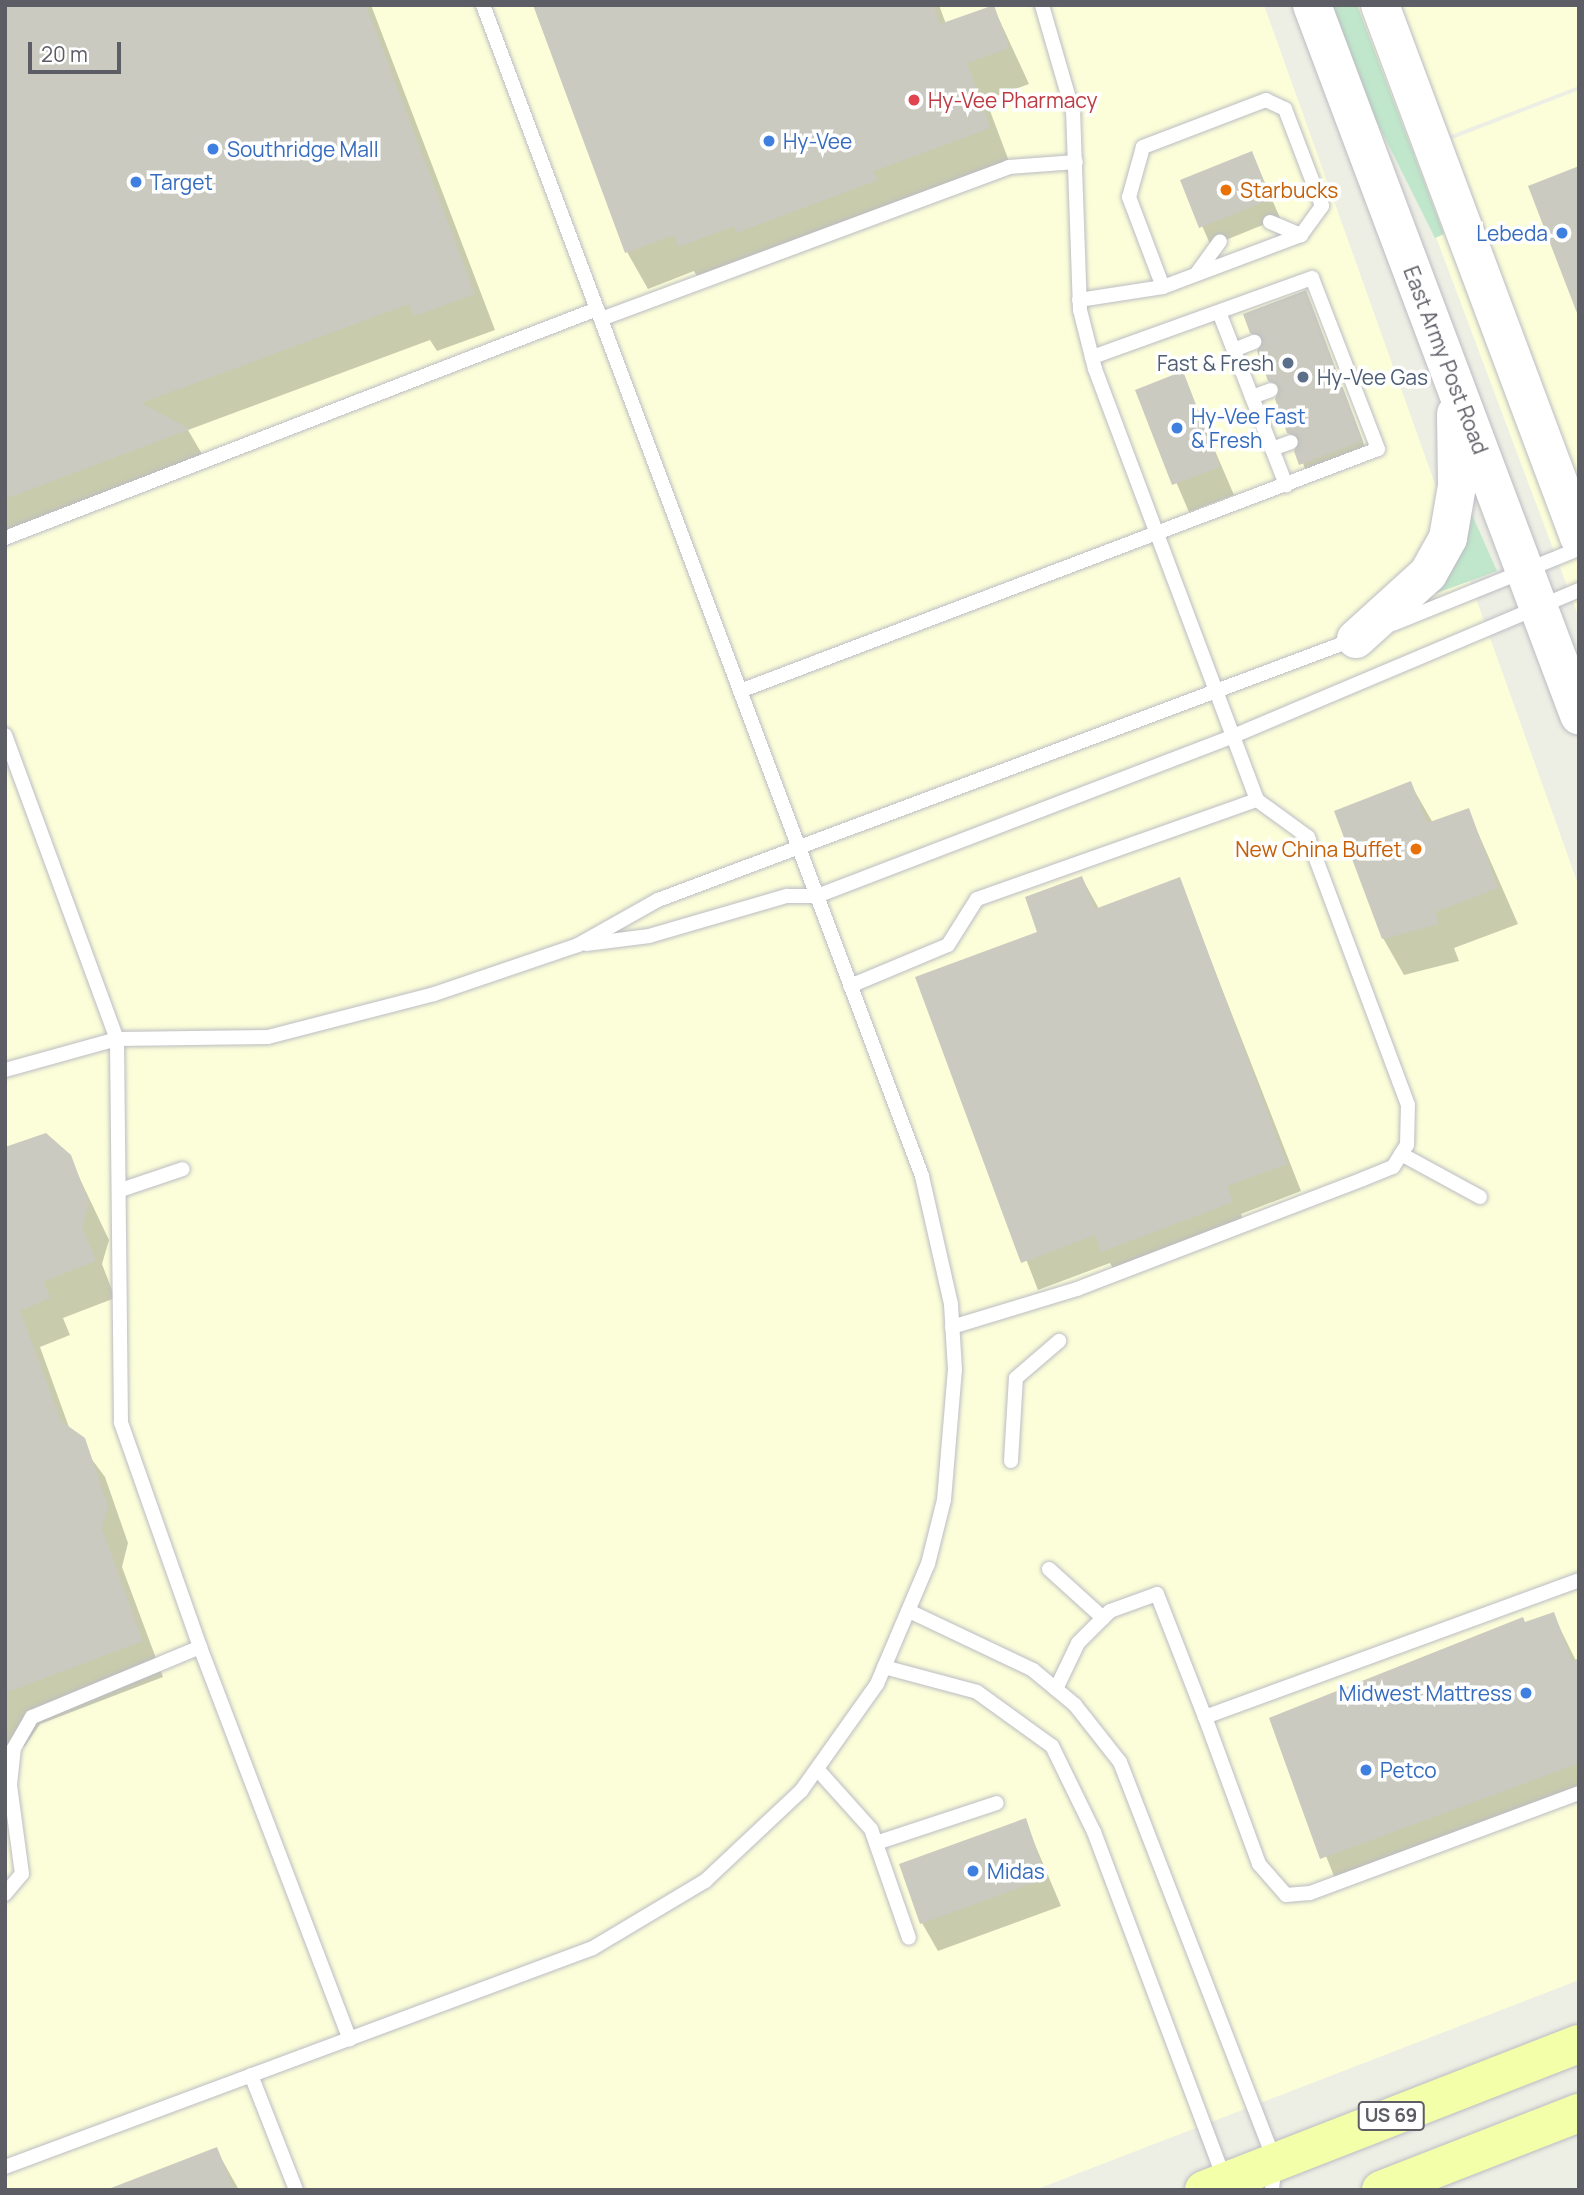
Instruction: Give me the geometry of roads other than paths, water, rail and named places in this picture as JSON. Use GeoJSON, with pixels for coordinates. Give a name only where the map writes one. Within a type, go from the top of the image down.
{"type":"FeatureCollection","features":[{"type":"Feature","properties":{"kind":"main road","name":"East Army Post Road"},"geometry":{"type":"LineString","coordinates":[[1312,5],[1455,387],[1527,570],[1579,715]]}},
{"type":"Feature","properties":{"kind":"main road"},"geometry":{"type":"LineString","coordinates":[[1380,5],[1579,537]]}},
{"type":"Feature","properties":{"kind":"main road"},"geometry":{"type":"LineString","coordinates":[[1356,639],[1428,573],[1448,538],[1457,486],[1455,387]]}},
{"type":"Feature","properties":{"kind":"main road","name":"US 69"},"geometry":{"type":"LineString","coordinates":[[1220,2187],[1273,2176],[1579,2044]]}},
{"type":"Feature","properties":{"kind":"main road"},"geometry":{"type":"LineString","coordinates":[[1381,2190],[1579,2113]]}},
{"type":"Feature","properties":{"kind":"lane"},"geometry":{"type":"LineString","coordinates":[[5,2167],[593,1948],[651,1918],[756,1839],[818,1770],[884,1667],[909,1611],[944,1500],[953,1435],[952,1327],[922,1176],[483,5]]}},
{"type":"Feature","properties":{"kind":"lane"},"geometry":{"type":"LineString","coordinates":[[952,1327],[1077,1289],[1393,1167],[1401,1154],[1408,1105],[1308,836],[1257,800],[1231,737],[1092,357],[1079,300],[1076,162],[1062,59],[1042,5]]}},
{"type":"Feature","properties":{"kind":"lane"},"geometry":{"type":"LineString","coordinates":[[1079,300],[1163,287],[1301,235],[1322,206],[1285,109],[1266,100],[1143,147],[1129,197],[1163,287]]}},
{"type":"Feature","properties":{"kind":"lane"},"geometry":{"type":"LineString","coordinates":[[5,538],[599,314],[1009,167],[1076,162]]}},
{"type":"Feature","properties":{"kind":"lane"},"geometry":{"type":"LineString","coordinates":[[1270,222],[1301,235]]}},
{"type":"Feature","properties":{"kind":"lane"},"geometry":{"type":"LineString","coordinates":[[1197,274],[1220,241]]}},
{"type":"Feature","properties":{"kind":"lane"},"geometry":{"type":"LineString","coordinates":[[740,691],[1378,449],[1359,415],[1322,317],[1312,278],[1092,357]]}},
{"type":"Feature","properties":{"kind":"lane"},"geometry":{"type":"LineString","coordinates":[[1219,312],[1286,485]]}},
{"type":"Feature","properties":{"kind":"lane"},"geometry":{"type":"LineString","coordinates":[[1234,350],[1254,342]]}},
{"type":"Feature","properties":{"kind":"lane"},"geometry":{"type":"LineString","coordinates":[[1252,397],[1271,390]]}},
{"type":"Feature","properties":{"kind":"lane"},"geometry":{"type":"LineString","coordinates":[[1272,449],[1291,442]]}},
{"type":"Feature","properties":{"kind":"lane"},"geometry":{"type":"LineString","coordinates":[[578,945],[658,900],[1216,695],[1579,549]]}},
{"type":"Feature","properties":{"kind":"lane"},"geometry":{"type":"LineString","coordinates":[[5,1070],[117,1039],[154,1034],[202,1040],[268,1037],[343,1021],[578,945],[649,936],[788,896],[817,896],[1231,737],[1579,590]]}},
{"type":"Feature","properties":{"kind":"lane"},"geometry":{"type":"LineString","coordinates":[[5,735],[117,1039],[121,1190],[116,1366],[121,1423],[200,1647],[350,2039]]}},
{"type":"Feature","properties":{"kind":"lane"},"geometry":{"type":"LineString","coordinates":[[850,986],[948,945],[976,899],[1257,800]]}},
{"type":"Feature","properties":{"kind":"lane"},"geometry":{"type":"LineString","coordinates":[[1401,1154],[1480,1196]]}},
{"type":"Feature","properties":{"kind":"lane"},"geometry":{"type":"LineString","coordinates":[[121,1190],[183,1169]]}},
{"type":"Feature","properties":{"kind":"lane"},"geometry":{"type":"LineString","coordinates":[[1012,1461],[1016,1378],[1059,1342]]}},
{"type":"Feature","properties":{"kind":"lane"},"geometry":{"type":"LineString","coordinates":[[1049,1569],[1103,1618]]}},
{"type":"Feature","properties":{"kind":"lane"},"geometry":{"type":"LineString","coordinates":[[1205,1717],[1579,1580]]}},
{"type":"Feature","properties":{"kind":"lane"},"geometry":{"type":"LineString","coordinates":[[1056,1689],[1078,1643],[1103,1618],[1157,1594],[1259,1864],[1286,1895],[1310,1893],[1579,1793]]}},
{"type":"Feature","properties":{"kind":"lane"},"geometry":{"type":"LineString","coordinates":[[909,1611],[1033,1671],[1102,1733],[1120,1762],[1273,2176]]}},
{"type":"Feature","properties":{"kind":"lane"},"geometry":{"type":"LineString","coordinates":[[5,1894],[22,1874],[10,1785],[14,1748],[32,1717],[200,1647]]}},
{"type":"Feature","properties":{"kind":"lane"},"geometry":{"type":"LineString","coordinates":[[884,1667],[977,1692],[1052,1746],[1094,1832],[1220,2187]]}},
{"type":"Feature","properties":{"kind":"lane"},"geometry":{"type":"LineString","coordinates":[[818,1770],[865,1818],[909,1938]]}},
{"type":"Feature","properties":{"kind":"lane"},"geometry":{"type":"LineString","coordinates":[[876,1843],[997,1803]]}},
{"type":"Feature","properties":{"kind":"lane"},"geometry":{"type":"LineString","coordinates":[[251,2075],[296,2190]]}},
{"type":"Feature","properties":{"kind":"place","name":"Hy-Vee Pharmacy"},"geometry":{"type":"Point","coordinates":[914,100]}},
{"type":"Feature","properties":{"kind":"place","name":"Hy-Vee"},"geometry":{"type":"Point","coordinates":[769,141]}},
{"type":"Feature","properties":{"kind":"place","name":"Southridge Mall"},"geometry":{"type":"Point","coordinates":[213,149]}},
{"type":"Feature","properties":{"kind":"place","name":"Target"},"geometry":{"type":"Point","coordinates":[136,182]}},
{"type":"Feature","properties":{"kind":"place","name":"Starbucks"},"geometry":{"type":"Point","coordinates":[1226,190]}},
{"type":"Feature","properties":{"kind":"place","name":"Lebeda"},"geometry":{"type":"Point","coordinates":[1562,233]}},
{"type":"Feature","properties":{"kind":"place","name":"Fast & Fresh"},"geometry":{"type":"Point","coordinates":[1288,363]}},
{"type":"Feature","properties":{"kind":"place","name":"Hy-Vee Gas"},"geometry":{"type":"Point","coordinates":[1303,377]}},
{"type":"Feature","properties":{"kind":"place","name":"Hy-Vee Fast & Fresh"},"geometry":{"type":"Point","coordinates":[1177,428]}},
{"type":"Feature","properties":{"kind":"place","name":"New China Buffet"},"geometry":{"type":"Point","coordinates":[1416,849]}},
{"type":"Feature","properties":{"kind":"place","name":"Midwest Mattress"},"geometry":{"type":"Point","coordinates":[1526,1693]}},
{"type":"Feature","properties":{"kind":"place","name":"Petco"},"geometry":{"type":"Point","coordinates":[1366,1770]}},
{"type":"Feature","properties":{"kind":"place","name":"Midas"},"geometry":{"type":"Point","coordinates":[973,1871]}}]}
